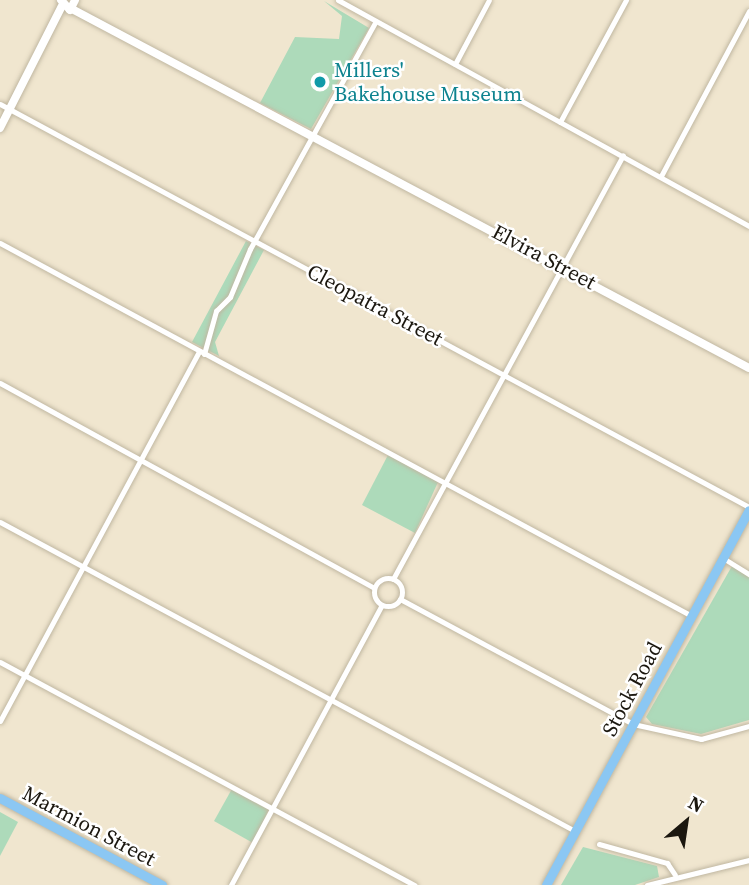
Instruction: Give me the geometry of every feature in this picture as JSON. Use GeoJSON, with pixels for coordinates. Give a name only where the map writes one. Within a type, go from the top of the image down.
{"type":"FeatureCollection","features":[{"type":"Feature","properties":{"kind":"main road","name":"Stock Road"},"geometry":{"type":"LineString","coordinates":[[546,885],[749,509]]}},
{"type":"Feature","properties":{"kind":"main road","name":"Marmion Street"},"geometry":{"type":"LineString","coordinates":[[0,798],[162,885]]}},
{"type":"Feature","properties":{"kind":"main road","name":"Marmion Street"},"geometry":{"type":"LineString","coordinates":[[0,804],[151,885]]}},
{"type":"Feature","properties":{"kind":"street"},"geometry":{"type":"LineString","coordinates":[[338,0],[349,3],[376,22],[749,226]]}},
{"type":"Feature","properties":{"kind":"street"},"geometry":{"type":"LineString","coordinates":[[454,64],[489,0]]}},
{"type":"Feature","properties":{"kind":"street"},"geometry":{"type":"LineString","coordinates":[[560,122],[626,0]]}},
{"type":"Feature","properties":{"kind":"street"},"geometry":{"type":"LineString","coordinates":[[0,128],[67,4]]}},
{"type":"Feature","properties":{"kind":"street","name":"Elvira Street"},"geometry":{"type":"LineString","coordinates":[[67,4],[749,368]]}},
{"type":"Feature","properties":{"kind":"street"},"geometry":{"type":"LineString","coordinates":[[661,176],[749,11]]}},
{"type":"Feature","properties":{"kind":"street"},"geometry":{"type":"LineString","coordinates":[[0,721],[141,459],[202,353],[214,314],[230,297],[254,241],[315,137],[376,22]]}},
{"type":"Feature","properties":{"kind":"street","name":"Cleopatra Street"},"geometry":{"type":"LineString","coordinates":[[0,104],[503,373],[749,509]]}},
{"type":"Feature","properties":{"kind":"street"},"geometry":{"type":"LineString","coordinates":[[374,588],[393,579],[623,155]]}},
{"type":"Feature","properties":{"kind":"street"},"geometry":{"type":"LineString","coordinates":[[0,243],[692,616]]}},
{"type":"Feature","properties":{"kind":"street"},"geometry":{"type":"LineString","coordinates":[[0,383],[374,588],[382,605]]}},
{"type":"Feature","properties":{"kind":"street"},"geometry":{"type":"LineString","coordinates":[[0,523],[575,831]]}},
{"type":"Feature","properties":{"kind":"street"},"geometry":{"type":"LineString","coordinates":[[723,558],[749,574]]}},
{"type":"Feature","properties":{"kind":"street"},"geometry":{"type":"LineString","coordinates":[[393,579],[400,599],[633,724],[701,739],[749,726]]}},
{"type":"Feature","properties":{"kind":"street"},"geometry":{"type":"LineString","coordinates":[[231,885],[270,807],[382,605],[400,599]]}},
{"type":"Feature","properties":{"kind":"street"},"geometry":{"type":"LineString","coordinates":[[0,662],[415,885]]}},
{"type":"Feature","properties":{"kind":"street"},"geometry":{"type":"LineString","coordinates":[[599,844],[667,863],[676,875]]}},
{"type":"Feature","properties":{"kind":"street"},"geometry":{"type":"LineString","coordinates":[[648,885],[676,875],[749,860]]}},
{"type":"Feature","properties":{"kind":"green space"},"geometry":{"type":"Polygon","coordinates":[[[324,1],[369,28],[311,129],[260,103],[295,37],[339,39],[342,16],[324,1]]]}},
{"type":"Feature","properties":{"kind":"green space"},"geometry":{"type":"Polygon","coordinates":[[[246,241],[264,250],[215,342],[219,356],[192,342],[246,241]]]}},
{"type":"Feature","properties":{"kind":"green space"},"geometry":{"type":"Polygon","coordinates":[[[388,455],[438,482],[415,533],[362,505],[388,455]]]}},
{"type":"Feature","properties":{"kind":"green space"},"geometry":{"type":"Polygon","coordinates":[[[732,566],[749,577],[749,720],[701,734],[652,724],[646,717],[732,566]]]}},
{"type":"Feature","properties":{"kind":"green space"},"geometry":{"type":"Polygon","coordinates":[[[233,787],[270,807],[253,843],[214,821],[233,787]]]}},
{"type":"Feature","properties":{"kind":"green space"},"geometry":{"type":"Polygon","coordinates":[[[0,812],[18,822],[0,856],[0,812]]]}},
{"type":"Feature","properties":{"kind":"green space"},"geometry":{"type":"Polygon","coordinates":[[[583,847],[657,866],[659,877],[635,885],[561,885],[583,847]]]}},
{"type":"Feature","properties":{"kind":"place","name":"Millers' Bakehouse Museum"},"geometry":{"type":"Point","coordinates":[320,82]}}]}
